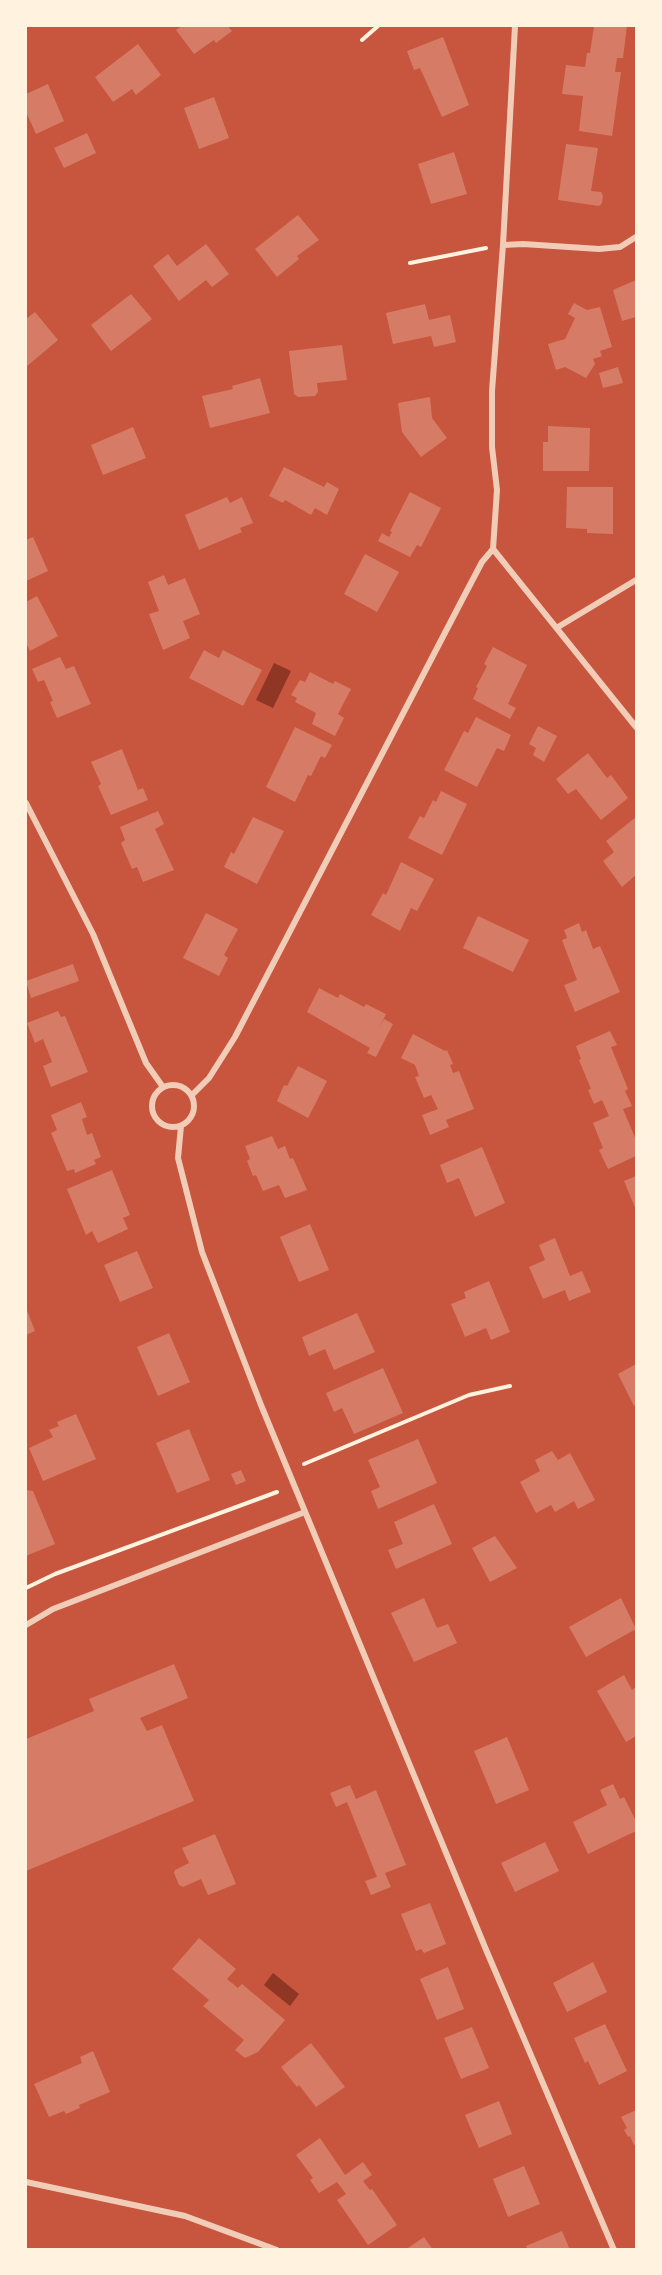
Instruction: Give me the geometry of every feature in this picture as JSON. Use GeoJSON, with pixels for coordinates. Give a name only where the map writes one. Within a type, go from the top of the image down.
{"type":"FeatureCollection","features":[{"type":"Feature","properties":{"kind":"street"},"geometry":{"type":"LineString","coordinates":[[192,1095],[209,1078],[235,1037],[482,562],[493,549],[497,490],[492,447],[492,391],[515,26]]}},
{"type":"Feature","properties":{"kind":"street"},"geometry":{"type":"LineString","coordinates":[[503,245],[523,244],[599,249],[620,247],[636,237]]}},
{"type":"Feature","properties":{"kind":"street"},"geometry":{"type":"LineString","coordinates":[[493,549],[558,627],[636,727]]}},
{"type":"Feature","properties":{"kind":"street"},"geometry":{"type":"LineString","coordinates":[[558,627],[636,580]]}},
{"type":"Feature","properties":{"kind":"street"},"geometry":{"type":"LineString","coordinates":[[26,803],[93,934],[146,1063],[163,1088]]}},
{"type":"Feature","properties":{"kind":"street"},"geometry":{"type":"LineString","coordinates":[[179,1085],[192,1095],[195,1107],[193,1113],[191,1118],[181,1126],[162,1124],[153,1113],[153,1099],[163,1088],[179,1085]]}},
{"type":"Feature","properties":{"kind":"street"},"geometry":{"type":"LineString","coordinates":[[181,1126],[178,1158],[202,1252],[305,1512],[487,1952],[614,2250]]}},
{"type":"Feature","properties":{"kind":"street"},"geometry":{"type":"LineString","coordinates":[[26,1625],[53,1609],[305,1512]]}},
{"type":"Feature","properties":{"kind":"street"},"geometry":{"type":"LineString","coordinates":[[26,2182],[185,2216],[277,2250]]}},
{"type":"Feature","properties":{"kind":"path"},"geometry":{"type":"LineString","coordinates":[[362,40],[378,26]]}},
{"type":"Feature","properties":{"kind":"path"},"geometry":{"type":"LineString","coordinates":[[410,263],[503,245]]}},
{"type":"Feature","properties":{"kind":"path"},"geometry":{"type":"LineString","coordinates":[[300,1466],[469,1395],[510,1386]]}},
{"type":"Feature","properties":{"kind":"path"},"geometry":{"type":"LineString","coordinates":[[26,1588],[55,1574],[278,1492]]}},
{"type":"Feature","properties":{"kind":"shaded area"},"geometry":{"type":"Polygon","coordinates":[[[274,663],[291,671],[273,708],[256,700],[274,663]]]}},
{"type":"Feature","properties":{"kind":"shaded area"},"geometry":{"type":"Polygon","coordinates":[[[273,1973],[299,1994],[290,2006],[264,1985],[273,1973]]]}},
{"type":"Feature","properties":{"kind":"building"},"geometry":{"type":"Polygon","coordinates":[[[182,26],[228,26],[232,31],[216,43],[214,40],[194,54],[176,30],[182,26]]]}},
{"type":"Feature","properties":{"kind":"building"},"geometry":{"type":"Polygon","coordinates":[[[594,26],[627,26],[623,58],[617,58],[615,72],[621,72],[612,136],[579,131],[583,96],[562,94],[566,65],[585,67],[587,53],[590,53],[594,26]]]}},
{"type":"Feature","properties":{"kind":"building"},"geometry":{"type":"Polygon","coordinates":[[[443,37],[469,105],[442,117],[420,68],[414,70],[407,51],[443,37]]]}},
{"type":"Feature","properties":{"kind":"building"},"geometry":{"type":"Polygon","coordinates":[[[138,44],[161,75],[136,95],[132,89],[113,102],[95,77],[138,44]]]}},
{"type":"Feature","properties":{"kind":"building"},"geometry":{"type":"Polygon","coordinates":[[[48,84],[64,121],[36,134],[26,112],[26,94],[48,84]]]}},
{"type":"Feature","properties":{"kind":"building"},"geometry":{"type":"Polygon","coordinates":[[[214,97],[229,138],[199,149],[184,108],[214,97]]]}},
{"type":"Feature","properties":{"kind":"building"},"geometry":{"type":"Polygon","coordinates":[[[87,133],[96,153],[64,168],[54,148],[87,133]]]}},
{"type":"Feature","properties":{"kind":"building"},"geometry":{"type":"Polygon","coordinates":[[[566,144],[598,148],[591,191],[601,192],[602,203],[599,206],[558,200],[566,144]]]}},
{"type":"Feature","properties":{"kind":"building"},"geometry":{"type":"Polygon","coordinates":[[[454,152],[467,194],[431,204],[418,164],[454,152]]]}},
{"type":"Feature","properties":{"kind":"building"},"geometry":{"type":"Polygon","coordinates":[[[298,215],[319,240],[297,256],[299,259],[277,277],[255,249],[298,215]]]}},
{"type":"Feature","properties":{"kind":"building"},"geometry":{"type":"Polygon","coordinates":[[[206,244],[229,274],[212,287],[206,280],[179,301],[153,266],[168,254],[177,266],[206,244]]]}},
{"type":"Feature","properties":{"kind":"building"},"geometry":{"type":"Polygon","coordinates":[[[636,280],[636,317],[622,321],[613,290],[636,280]]]}},
{"type":"Feature","properties":{"kind":"building"},"geometry":{"type":"Polygon","coordinates":[[[131,294],[152,319],[111,351],[91,325],[131,294]]]}},
{"type":"Feature","properties":{"kind":"building"},"geometry":{"type":"Polygon","coordinates":[[[574,303],[587,310],[600,307],[612,347],[600,351],[602,356],[593,359],[595,364],[586,378],[565,367],[556,370],[548,344],[565,339],[575,318],[568,314],[574,303]]]}},
{"type":"Feature","properties":{"kind":"building"},"geometry":{"type":"Polygon","coordinates":[[[425,304],[429,320],[450,315],[456,342],[434,347],[431,336],[393,344],[386,313],[425,304]]]}},
{"type":"Feature","properties":{"kind":"building"},"geometry":{"type":"Polygon","coordinates":[[[35,312],[58,340],[26,367],[26,319],[35,312]]]}},
{"type":"Feature","properties":{"kind":"building"},"geometry":{"type":"Polygon","coordinates":[[[342,345],[347,380],[317,383],[318,392],[315,396],[298,397],[294,394],[289,351],[342,345]]]}},
{"type":"Feature","properties":{"kind":"building"},"geometry":{"type":"Polygon","coordinates":[[[618,367],[623,383],[603,388],[599,373],[618,367]]]}},
{"type":"Feature","properties":{"kind":"building"},"geometry":{"type":"Polygon","coordinates":[[[260,378],[270,413],[210,428],[202,396],[233,389],[232,386],[260,378]]]}},
{"type":"Feature","properties":{"kind":"building"},"geometry":{"type":"Polygon","coordinates":[[[430,397],[432,418],[447,438],[421,457],[402,432],[398,403],[430,397]]]}},
{"type":"Feature","properties":{"kind":"building"},"geometry":{"type":"Polygon","coordinates":[[[548,426],[590,428],[589,471],[543,471],[543,442],[548,442],[548,426]]]}},
{"type":"Feature","properties":{"kind":"building"},"geometry":{"type":"Polygon","coordinates":[[[133,427],[146,458],[103,475],[91,445],[133,427]]]}},
{"type":"Feature","properties":{"kind":"building"},"geometry":{"type":"Polygon","coordinates":[[[284,467],[324,487],[327,482],[339,489],[327,515],[315,508],[311,515],[285,500],[283,503],[269,496],[284,467]]]}},
{"type":"Feature","properties":{"kind":"building"},"geometry":{"type":"Polygon","coordinates":[[[567,487],[613,487],[613,534],[587,533],[587,529],[566,528],[567,487]]]}},
{"type":"Feature","properties":{"kind":"building"},"geometry":{"type":"Polygon","coordinates":[[[410,492],[441,508],[421,547],[417,545],[410,557],[378,541],[382,533],[389,537],[410,492]]]}},
{"type":"Feature","properties":{"kind":"building"},"geometry":{"type":"Polygon","coordinates":[[[227,497],[230,503],[242,497],[253,523],[240,528],[242,532],[199,550],[185,515],[227,497]]]}},
{"type":"Feature","properties":{"kind":"building"},"geometry":{"type":"Polygon","coordinates":[[[33,537],[48,571],[26,581],[26,540],[33,537]]]}},
{"type":"Feature","properties":{"kind":"building"},"geometry":{"type":"Polygon","coordinates":[[[365,554],[399,572],[377,612],[344,594],[365,554]]]}},
{"type":"Feature","properties":{"kind":"building"},"geometry":{"type":"Polygon","coordinates":[[[164,575],[168,585],[185,578],[200,614],[183,621],[190,638],[163,650],[149,614],[159,611],[148,582],[164,575]]]}},
{"type":"Feature","properties":{"kind":"building"},"geometry":{"type":"Polygon","coordinates":[[[37,596],[58,636],[30,651],[26,643],[26,602],[37,596]]]}},
{"type":"Feature","properties":{"kind":"building"},"geometry":{"type":"Polygon","coordinates":[[[493,647],[527,665],[508,704],[516,708],[510,719],[473,699],[478,688],[476,687],[487,666],[484,664],[493,647]]]}},
{"type":"Feature","properties":{"kind":"building"},"geometry":{"type":"Polygon","coordinates":[[[204,650],[219,658],[223,650],[262,670],[243,706],[189,678],[204,650]]]}},
{"type":"Feature","properties":{"kind":"building"},"geometry":{"type":"Polygon","coordinates":[[[60,657],[66,669],[74,666],[91,704],[57,718],[44,680],[38,682],[32,669],[60,657]]]}},
{"type":"Feature","properties":{"kind":"building"},"geometry":{"type":"Polygon","coordinates":[[[310,672],[333,684],[335,681],[351,689],[338,714],[344,718],[335,736],[312,724],[316,713],[295,702],[297,698],[291,695],[300,680],[305,682],[310,672]]]}},
{"type":"Feature","properties":{"kind":"building"},"geometry":{"type":"Polygon","coordinates":[[[476,717],[511,735],[504,751],[497,748],[477,787],[444,770],[464,731],[468,733],[476,717]]]}},
{"type":"Feature","properties":{"kind":"building"},"geometry":{"type":"Polygon","coordinates":[[[538,726],[557,736],[544,762],[533,755],[536,748],[529,744],[538,726]]]}},
{"type":"Feature","properties":{"kind":"building"},"geometry":{"type":"Polygon","coordinates":[[[295,727],[332,745],[325,758],[321,756],[311,776],[308,775],[295,802],[266,787],[295,727]]]}},
{"type":"Feature","properties":{"kind":"building"},"geometry":{"type":"Polygon","coordinates":[[[122,749],[138,790],[143,788],[148,800],[111,815],[98,786],[101,784],[91,762],[122,749]]]}},
{"type":"Feature","properties":{"kind":"building"},"geometry":{"type":"Polygon","coordinates":[[[588,753],[607,778],[611,775],[628,798],[601,820],[576,789],[568,794],[556,779],[588,753]]]}},
{"type":"Feature","properties":{"kind":"building"},"geometry":{"type":"Polygon","coordinates":[[[441,791],[467,804],[442,855],[408,838],[420,816],[424,818],[433,800],[436,802],[441,791]]]}},
{"type":"Feature","properties":{"kind":"building"},"geometry":{"type":"Polygon","coordinates":[[[158,811],[164,824],[155,829],[174,870],[143,882],[137,867],[132,869],[121,843],[125,840],[120,827],[158,811]]]}},
{"type":"Feature","properties":{"kind":"building"},"geometry":{"type":"Polygon","coordinates":[[[253,817],[284,831],[257,884],[224,867],[231,852],[234,854],[253,817]]]}},
{"type":"Feature","properties":{"kind":"building"},"geometry":{"type":"Polygon","coordinates":[[[636,817],[636,875],[622,887],[603,861],[614,852],[606,841],[636,817]]]}},
{"type":"Feature","properties":{"kind":"building"},"geometry":{"type":"Polygon","coordinates":[[[401,862],[434,879],[417,911],[411,908],[400,931],[371,915],[383,893],[386,895],[401,862]]]}},
{"type":"Feature","properties":{"kind":"building"},"geometry":{"type":"Polygon","coordinates":[[[206,913],[238,929],[224,955],[228,958],[219,976],[183,958],[206,913]]]}},
{"type":"Feature","properties":{"kind":"building"},"geometry":{"type":"Polygon","coordinates":[[[478,916],[529,940],[513,972],[463,948],[478,916]]]}},
{"type":"Feature","properties":{"kind":"building"},"geometry":{"type":"Polygon","coordinates":[[[579,923],[582,932],[586,930],[593,949],[600,946],[620,992],[575,1012],[564,985],[577,980],[562,940],[567,938],[564,930],[579,923]]]}},
{"type":"Feature","properties":{"kind":"building"},"geometry":{"type":"Polygon","coordinates":[[[73,964],[79,981],[31,998],[26,981],[73,964]]]}},
{"type":"Feature","properties":{"kind":"building"},"geometry":{"type":"Polygon","coordinates":[[[319,988],[338,998],[340,994],[364,1007],[366,1004],[386,1014],[378,1030],[384,1019],[393,1024],[376,1057],[367,1053],[370,1048],[307,1012],[319,988]]]}},
{"type":"Feature","properties":{"kind":"building"},"geometry":{"type":"Polygon","coordinates":[[[58,1011],[61,1017],[65,1016],[88,1072],[51,1087],[43,1066],[52,1062],[43,1039],[35,1043],[27,1023],[58,1011]]]}},
{"type":"Feature","properties":{"kind":"building"},"geometry":{"type":"Polygon","coordinates":[[[610,1031],[617,1045],[611,1047],[628,1089],[625,1091],[632,1106],[623,1109],[636,1140],[636,1156],[608,1169],[599,1150],[603,1148],[593,1123],[609,1116],[602,1100],[594,1104],[576,1046],[610,1031]]]}},
{"type":"Feature","properties":{"kind":"building"},"geometry":{"type":"Polygon","coordinates":[[[413,1034],[447,1050],[453,1064],[450,1065],[453,1073],[459,1071],[474,1109],[446,1120],[449,1127],[430,1135],[422,1115],[438,1109],[431,1095],[424,1098],[415,1077],[419,1076],[415,1065],[401,1058],[413,1034]]]}},
{"type":"Feature","properties":{"kind":"building"},"geometry":{"type":"Polygon","coordinates":[[[298,1066],[327,1081],[308,1118],[277,1101],[284,1085],[287,1086],[298,1066]]]}},
{"type":"Feature","properties":{"kind":"building"},"geometry":{"type":"Polygon","coordinates":[[[81,1102],[87,1117],[82,1119],[87,1135],[92,1133],[101,1157],[94,1160],[96,1164],[75,1173],[74,1169],[67,1171],[51,1133],[57,1130],[51,1115],[81,1102]]]}},
{"type":"Feature","properties":{"kind":"building"},"geometry":{"type":"Polygon","coordinates":[[[272,1136],[278,1149],[285,1146],[290,1159],[293,1158],[307,1190],[285,1198],[279,1185],[263,1191],[256,1175],[253,1176],[247,1161],[250,1159],[245,1146],[272,1136]]]}},
{"type":"Feature","properties":{"kind":"building"},"geometry":{"type":"Polygon","coordinates":[[[482,1147],[505,1203],[475,1217],[459,1178],[447,1183],[440,1165],[482,1147]]]}},
{"type":"Feature","properties":{"kind":"building"},"geometry":{"type":"Polygon","coordinates":[[[112,1170],[130,1215],[123,1218],[128,1229],[98,1243],[92,1231],[86,1235],[67,1189],[112,1170]]]}},
{"type":"Feature","properties":{"kind":"building"},"geometry":{"type":"Polygon","coordinates":[[[636,1176],[636,1210],[624,1181],[636,1176]]]}},
{"type":"Feature","properties":{"kind":"building"},"geometry":{"type":"Polygon","coordinates":[[[310,1224],[329,1270],[299,1282],[280,1237],[310,1224]]]}},
{"type":"Feature","properties":{"kind":"building"},"geometry":{"type":"Polygon","coordinates":[[[555,1238],[570,1276],[582,1271],[591,1292],[569,1301],[565,1290],[543,1299],[529,1267],[545,1260],[539,1245],[555,1238]]]}},
{"type":"Feature","properties":{"kind":"building"},"geometry":{"type":"Polygon","coordinates":[[[137,1251],[153,1288],[120,1302],[104,1265],[137,1251]]]}},
{"type":"Feature","properties":{"kind":"building"},"geometry":{"type":"Polygon","coordinates":[[[489,1281],[510,1332],[491,1340],[486,1328],[465,1337],[451,1304],[466,1298],[464,1292],[489,1281]]]}},
{"type":"Feature","properties":{"kind":"building"},"geometry":{"type":"Polygon","coordinates":[[[26,1308],[35,1331],[26,1335],[26,1308]]]}},
{"type":"Feature","properties":{"kind":"building"},"geometry":{"type":"Polygon","coordinates":[[[357,1313],[375,1352],[334,1370],[325,1349],[309,1356],[302,1337],[357,1313]]]}},
{"type":"Feature","properties":{"kind":"building"},"geometry":{"type":"Polygon","coordinates":[[[169,1333],[190,1382],[158,1396],[137,1347],[169,1333]]]}},
{"type":"Feature","properties":{"kind":"building"},"geometry":{"type":"Polygon","coordinates":[[[636,1364],[636,1404],[634,1406],[618,1374],[636,1364]]]}},
{"type":"Feature","properties":{"kind":"building"},"geometry":{"type":"Polygon","coordinates":[[[383,1368],[403,1413],[354,1434],[342,1408],[334,1412],[326,1393],[383,1368]]]}},
{"type":"Feature","properties":{"kind":"building"},"geometry":{"type":"Polygon","coordinates":[[[76,1414],[96,1459],[43,1481],[29,1448],[53,1437],[49,1430],[59,1426],[57,1422],[76,1414]]]}},
{"type":"Feature","properties":{"kind":"building"},"geometry":{"type":"Polygon","coordinates":[[[189,1429],[210,1480],[177,1493],[156,1443],[189,1429]]]}},
{"type":"Feature","properties":{"kind":"building"},"geometry":{"type":"Polygon","coordinates":[[[418,1439],[437,1483],[378,1509],[371,1491],[380,1487],[368,1460],[418,1439]]]}},
{"type":"Feature","properties":{"kind":"building"},"geometry":{"type":"Polygon","coordinates":[[[552,1451],[558,1460],[570,1453],[595,1500],[578,1509],[574,1501],[555,1512],[551,1505],[536,1513],[520,1482],[540,1471],[535,1460],[552,1451]]]}},
{"type":"Feature","properties":{"kind":"building"},"geometry":{"type":"Polygon","coordinates":[[[241,1470],[246,1481],[236,1485],[231,1474],[241,1470]]]}},
{"type":"Feature","properties":{"kind":"building"},"geometry":{"type":"Polygon","coordinates":[[[26,1490],[33,1491],[55,1544],[26,1556],[26,1490]]]}},
{"type":"Feature","properties":{"kind":"building"},"geometry":{"type":"Polygon","coordinates":[[[434,1504],[452,1544],[396,1569],[388,1550],[403,1544],[394,1522],[434,1504]]]}},
{"type":"Feature","properties":{"kind":"building"},"geometry":{"type":"Polygon","coordinates":[[[495,1536],[517,1568],[490,1582],[472,1548],[495,1536]]]}},
{"type":"Feature","properties":{"kind":"building"},"geometry":{"type":"Polygon","coordinates":[[[424,1598],[437,1628],[448,1624],[457,1643],[414,1662],[391,1613],[424,1598]]]}},
{"type":"Feature","properties":{"kind":"building"},"geometry":{"type":"Polygon","coordinates":[[[621,1598],[636,1629],[586,1657],[569,1627],[621,1598]]]}},
{"type":"Feature","properties":{"kind":"building"},"geometry":{"type":"Polygon","coordinates":[[[174,1664],[188,1698],[140,1718],[147,1731],[162,1725],[194,1801],[26,1871],[26,1739],[94,1711],[89,1699],[174,1664]]]}},
{"type":"Feature","properties":{"kind":"building"},"geometry":{"type":"Polygon","coordinates":[[[624,1675],[632,1690],[636,1687],[636,1736],[626,1742],[597,1691],[624,1675]]]}},
{"type":"Feature","properties":{"kind":"building"},"geometry":{"type":"Polygon","coordinates":[[[507,1737],[529,1790],[496,1804],[474,1751],[507,1737]]]}},
{"type":"Feature","properties":{"kind":"building"},"geometry":{"type":"Polygon","coordinates":[[[613,1784],[620,1799],[624,1797],[636,1821],[636,1831],[588,1854],[573,1822],[607,1805],[600,1790],[613,1784]]]}},
{"type":"Feature","properties":{"kind":"building"},"geometry":{"type":"Polygon","coordinates":[[[350,1785],[356,1799],[376,1790],[406,1865],[385,1873],[391,1887],[371,1895],[365,1881],[377,1877],[347,1802],[336,1807],[330,1793],[350,1785]]]}},
{"type":"Feature","properties":{"kind":"building"},"geometry":{"type":"Polygon","coordinates":[[[215,1834],[236,1884],[208,1895],[201,1879],[183,1887],[179,1885],[175,1870],[189,1863],[182,1848],[215,1834]]]}},
{"type":"Feature","properties":{"kind":"building"},"geometry":{"type":"Polygon","coordinates":[[[545,1842],[559,1871],[515,1892],[501,1863],[545,1842]]]}},
{"type":"Feature","properties":{"kind":"building"},"geometry":{"type":"Polygon","coordinates":[[[430,1903],[446,1944],[424,1953],[421,1949],[416,1951],[401,1914],[430,1903]]]}},
{"type":"Feature","properties":{"kind":"building"},"geometry":{"type":"Polygon","coordinates":[[[199,1938],[236,1969],[227,1979],[238,1988],[242,1984],[285,2020],[258,2052],[245,2058],[235,2050],[244,2040],[203,2006],[209,2000],[172,1969],[199,1938]]]}},
{"type":"Feature","properties":{"kind":"building"},"geometry":{"type":"Polygon","coordinates":[[[593,1962],[607,1992],[567,2012],[553,1983],[593,1962]]]}},
{"type":"Feature","properties":{"kind":"building"},"geometry":{"type":"Polygon","coordinates":[[[448,1967],[464,2009],[437,2020],[420,1979],[448,1967]]]}},
{"type":"Feature","properties":{"kind":"building"},"geometry":{"type":"Polygon","coordinates":[[[605,2024],[627,2071],[599,2085],[588,2061],[585,2063],[574,2038],[605,2024]]]}},
{"type":"Feature","properties":{"kind":"building"},"geometry":{"type":"Polygon","coordinates":[[[472,2027],[489,2068],[461,2079],[444,2038],[472,2027]]]}},
{"type":"Feature","properties":{"kind":"building"},"geometry":{"type":"Polygon","coordinates":[[[311,2043],[345,2087],[316,2107],[281,2067],[311,2043]]]}},
{"type":"Feature","properties":{"kind":"building"},"geometry":{"type":"Polygon","coordinates":[[[93,2051],[110,2092],[79,2105],[80,2108],[66,2114],[64,2111],[49,2117],[34,2084],[82,2063],[80,2057],[93,2051]]]}},
{"type":"Feature","properties":{"kind":"building"},"geometry":{"type":"Polygon","coordinates":[[[499,2101],[512,2134],[479,2148],[465,2115],[499,2101]]]}},
{"type":"Feature","properties":{"kind":"building"},"geometry":{"type":"Polygon","coordinates":[[[636,2110],[636,2144],[634,2145],[624,2130],[627,2128],[621,2117],[636,2110]]]}},
{"type":"Feature","properties":{"kind":"building"},"geometry":{"type":"Polygon","coordinates":[[[320,2138],[345,2175],[363,2162],[372,2175],[363,2181],[370,2190],[372,2189],[397,2225],[368,2245],[337,2200],[346,2194],[337,2182],[319,2193],[310,2180],[313,2178],[296,2155],[320,2138]]]}},
{"type":"Feature","properties":{"kind":"building"},"geometry":{"type":"Polygon","coordinates":[[[524,2166],[540,2204],[508,2217],[493,2179],[524,2166]]]}},
{"type":"Feature","properties":{"kind":"building"},"geometry":{"type":"Polygon","coordinates":[[[562,2231],[570,2250],[528,2250],[526,2246],[562,2231]]]}},
{"type":"Feature","properties":{"kind":"building"},"geometry":{"type":"Polygon","coordinates":[[[424,2237],[433,2250],[405,2250],[424,2237]]]}}]}
